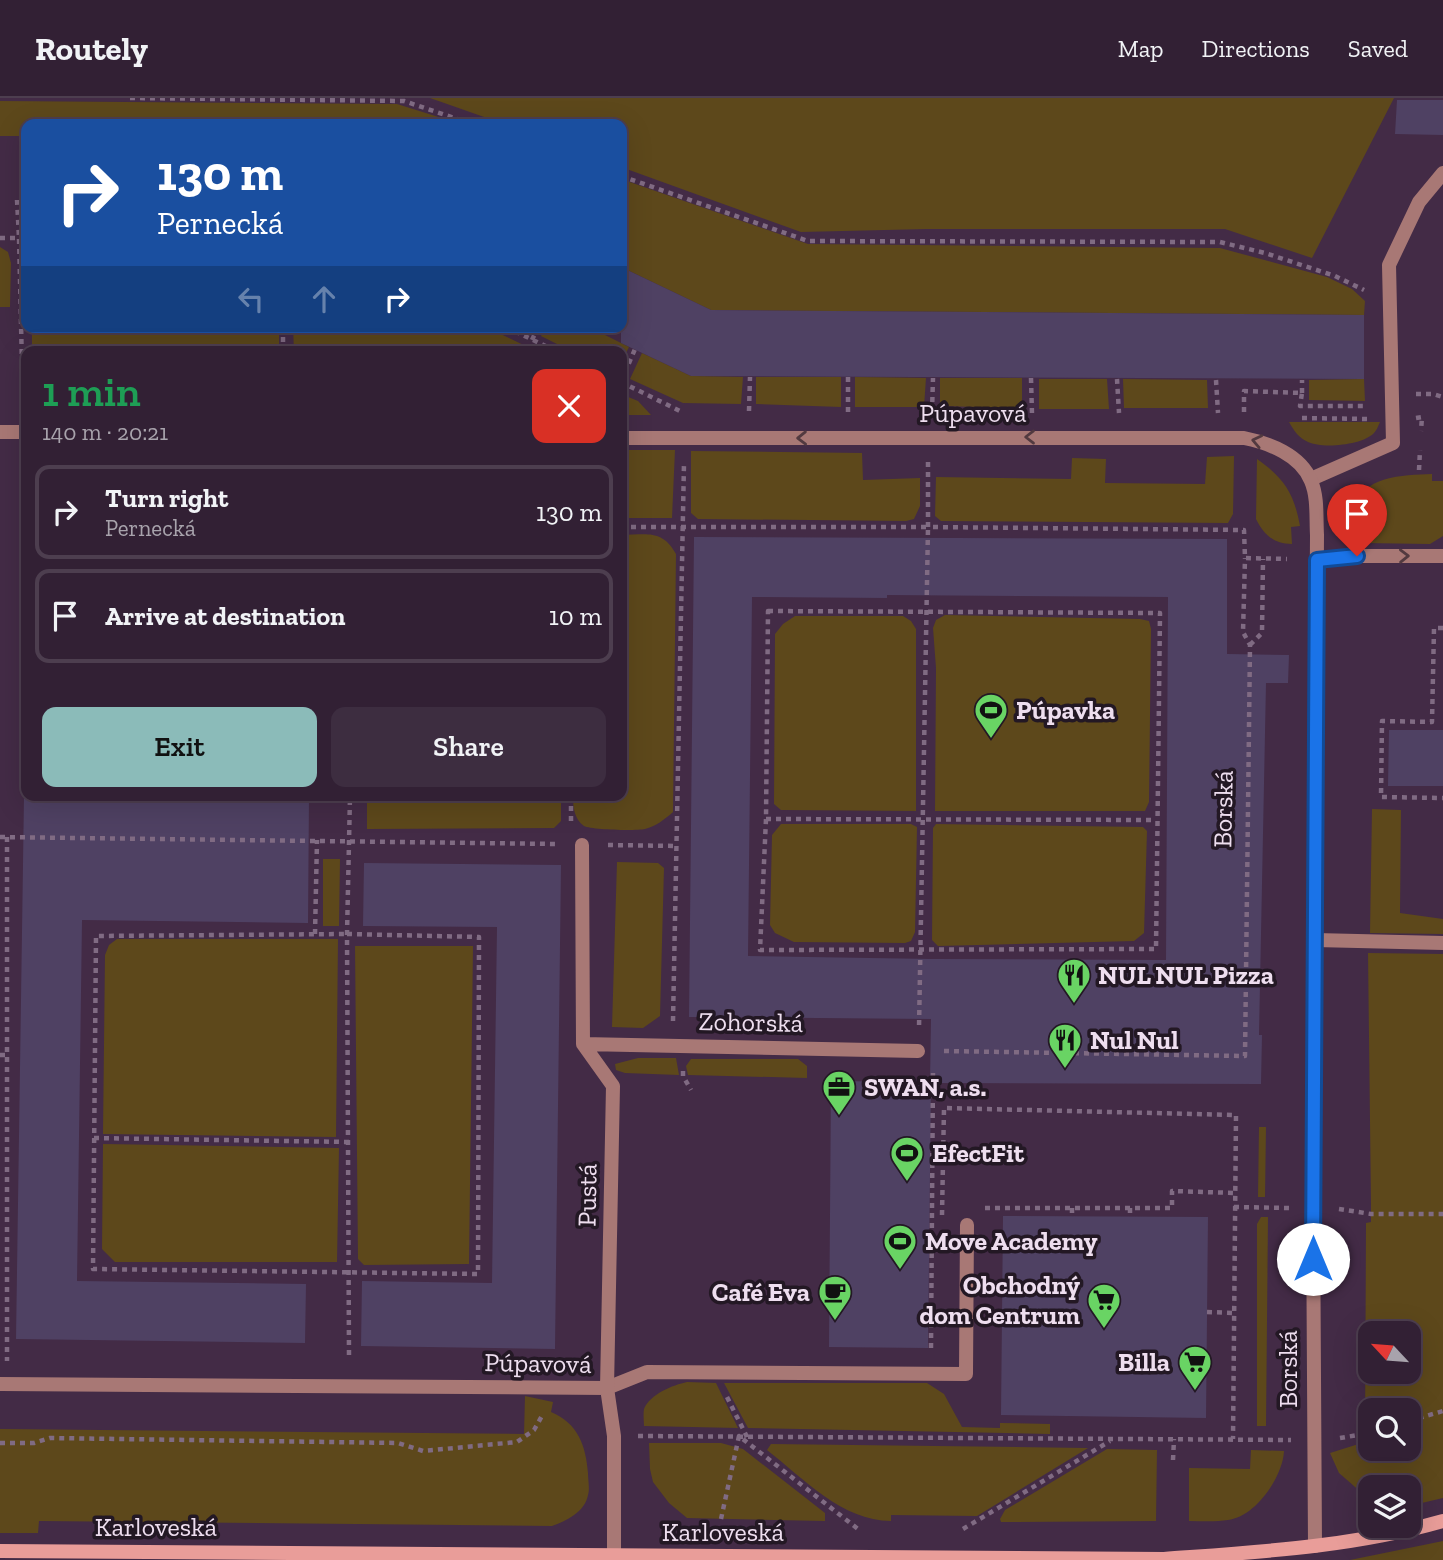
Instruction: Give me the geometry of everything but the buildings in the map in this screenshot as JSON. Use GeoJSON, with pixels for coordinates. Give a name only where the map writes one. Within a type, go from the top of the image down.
{"type":"FeatureCollection","features":[{"type":"Feature","properties":{"kind":"main road","name":"Karloveská"},"geometry":{"type":"LineString","coordinates":[[0,1551],[150,1556],[1164,1559],[1315,1546],[1443,1521]]}},
{"type":"Feature","properties":{"kind":"street"},"geometry":{"type":"LineString","coordinates":[[1311,479],[1393,443],[1389,265],[1419,202],[1443,173]]}},
{"type":"Feature","properties":{"kind":"street"},"geometry":{"type":"LineString","coordinates":[[0,432],[21,432]]}},
{"type":"Feature","properties":{"kind":"street","name":"Púpavová"},"geometry":{"type":"LineString","coordinates":[[627,438],[1244,438],[1266,442],[1284,451],[1311,479]]}},
{"type":"Feature","properties":{"kind":"street","name":"Borská"},"geometry":{"type":"LineString","coordinates":[[1311,479],[1316,504],[1317,560],[1313,1426],[1315,1546]]}},
{"type":"Feature","properties":{"kind":"street"},"geometry":{"type":"LineString","coordinates":[[1317,560],[1357,556],[1443,556]]}},
{"type":"Feature","properties":{"kind":"street"},"geometry":{"type":"LineString","coordinates":[[582,845],[583,1044]]}},
{"type":"Feature","properties":{"kind":"street"},"geometry":{"type":"LineString","coordinates":[[1315,940],[1443,943]]}},
{"type":"Feature","properties":{"kind":"street","name":"Zohorská"},"geometry":{"type":"LineString","coordinates":[[583,1044],[925,1051]]}},
{"type":"Feature","properties":{"kind":"street","name":"Pustá"},"geometry":{"type":"LineString","coordinates":[[583,1044],[614,1086],[607,1388],[614,1436],[614,1556]]}},
{"type":"Feature","properties":{"kind":"street","name":"Púpavová"},"geometry":{"type":"LineString","coordinates":[[0,1384],[607,1388],[647,1372],[966,1374],[967,1224]]}},
{"type":"Feature","properties":{"kind":"path"},"geometry":{"type":"LineString","coordinates":[[130,98],[404,101],[457,119]]}},
{"type":"Feature","properties":{"kind":"path"},"geometry":{"type":"LineString","coordinates":[[627,178],[808,241],[1220,242],[1265,253],[1335,276],[1366,292]]}},
{"type":"Feature","properties":{"kind":"path"},"geometry":{"type":"LineString","coordinates":[[17,200],[21,294]]}},
{"type":"Feature","properties":{"kind":"path"},"geometry":{"type":"LineString","coordinates":[[0,238],[19,238]]}},
{"type":"Feature","properties":{"kind":"path"},"geometry":{"type":"LineString","coordinates":[[518,333],[546,346]]}},
{"type":"Feature","properties":{"kind":"path"},"geometry":{"type":"LineString","coordinates":[[533,340],[536,333]]}},
{"type":"Feature","properties":{"kind":"path"},"geometry":{"type":"LineString","coordinates":[[627,368],[635,349]]}},
{"type":"Feature","properties":{"kind":"path"},"geometry":{"type":"LineString","coordinates":[[749,411],[750,377]]}},
{"type":"Feature","properties":{"kind":"path"},"geometry":{"type":"LineString","coordinates":[[848,377],[848,412]]}},
{"type":"Feature","properties":{"kind":"path"},"geometry":{"type":"LineString","coordinates":[[932,414],[933,378]]}},
{"type":"Feature","properties":{"kind":"path"},"geometry":{"type":"LineString","coordinates":[[1031,378],[1032,415]]}},
{"type":"Feature","properties":{"kind":"path"},"geometry":{"type":"LineString","coordinates":[[1117,379],[1119,414]]}},
{"type":"Feature","properties":{"kind":"path"},"geometry":{"type":"LineString","coordinates":[[1216,380],[1218,417]]}},
{"type":"Feature","properties":{"kind":"path"},"geometry":{"type":"LineString","coordinates":[[1302,380],[1300,406],[1375,406]]}},
{"type":"Feature","properties":{"kind":"path"},"geometry":{"type":"LineString","coordinates":[[1243,417],[1244,391],[1301,393]]}},
{"type":"Feature","properties":{"kind":"path"},"geometry":{"type":"LineString","coordinates":[[1411,394],[1443,397]]}},
{"type":"Feature","properties":{"kind":"path"},"geometry":{"type":"LineString","coordinates":[[1302,418],[1375,419]]}},
{"type":"Feature","properties":{"kind":"path"},"geometry":{"type":"LineString","coordinates":[[925,1051],[920,950],[928,437]]}},
{"type":"Feature","properties":{"kind":"path"},"geometry":{"type":"LineString","coordinates":[[627,527],[1244,530],[1243,632],[1250,645],[1262,633],[1263,559]]}},
{"type":"Feature","properties":{"kind":"path"},"geometry":{"type":"LineString","coordinates":[[672,1045],[685,527]]}},
{"type":"Feature","properties":{"kind":"path"},"geometry":{"type":"LineString","coordinates":[[1245,558],[1287,559]]}},
{"type":"Feature","properties":{"kind":"path"},"geometry":{"type":"LineString","coordinates":[[768,611],[1160,613],[1156,948],[760,950],[766,819],[768,611]]}},
{"type":"Feature","properties":{"kind":"path"},"geometry":{"type":"LineString","coordinates":[[1443,628],[1434,628],[1432,722],[1382,721],[1381,797],[1443,798]]}},
{"type":"Feature","properties":{"kind":"path","name":"Borská"},"geometry":{"type":"LineString","coordinates":[[925,1051],[1245,1056],[1250,645]]}},
{"type":"Feature","properties":{"kind":"path"},"geometry":{"type":"LineString","coordinates":[[349,1355],[347,934],[350,801]]}},
{"type":"Feature","properties":{"kind":"path"},"geometry":{"type":"LineString","coordinates":[[766,819],[1156,820]]}},
{"type":"Feature","properties":{"kind":"path"},"geometry":{"type":"LineString","coordinates":[[0,837],[677,846]]}},
{"type":"Feature","properties":{"kind":"path"},"geometry":{"type":"LineString","coordinates":[[7,837],[7,1352]]}},
{"type":"Feature","properties":{"kind":"path"},"geometry":{"type":"LineString","coordinates":[[315,934],[317,840]]}},
{"type":"Feature","properties":{"kind":"path"},"geometry":{"type":"LineString","coordinates":[[315,934],[479,937],[478,1273],[93,1269],[96,936],[315,934]]}},
{"type":"Feature","properties":{"kind":"path"},"geometry":{"type":"LineString","coordinates":[[0,1055],[8,1055]]}},
{"type":"Feature","properties":{"kind":"path"},"geometry":{"type":"LineString","coordinates":[[683,1076],[691,1090]]}},
{"type":"Feature","properties":{"kind":"path"},"geometry":{"type":"LineString","coordinates":[[930,1357],[933,1097]]}},
{"type":"Feature","properties":{"kind":"path"},"geometry":{"type":"LineString","coordinates":[[942,1210],[944,1108],[1236,1115],[1233,1439]]}},
{"type":"Feature","properties":{"kind":"path"},"geometry":{"type":"LineString","coordinates":[[94,1138],[349,1142]]}},
{"type":"Feature","properties":{"kind":"path"},"geometry":{"type":"LineString","coordinates":[[979,1208],[1172,1208],[1172,1191],[1235,1193]]}},
{"type":"Feature","properties":{"kind":"path"},"geometry":{"type":"LineString","coordinates":[[1072,1208],[1072,1216]]}},
{"type":"Feature","properties":{"kind":"path"},"geometry":{"type":"LineString","coordinates":[[1130,1208],[1130,1216]]}},
{"type":"Feature","properties":{"kind":"path"},"geometry":{"type":"LineString","coordinates":[[1234,1208],[1294,1208]]}},
{"type":"Feature","properties":{"kind":"path"},"geometry":{"type":"LineString","coordinates":[[1333,1208],[1371,1214],[1443,1214]]}},
{"type":"Feature","properties":{"kind":"path"},"geometry":{"type":"LineString","coordinates":[[1207,1312],[1234,1313]]}},
{"type":"Feature","properties":{"kind":"path"},"geometry":{"type":"LineString","coordinates":[[725,1393],[747,1437]]}},
{"type":"Feature","properties":{"kind":"path"},"geometry":{"type":"LineString","coordinates":[[0,1443],[34,1443],[50,1438],[398,1443],[423,1451],[517,1442],[534,1430],[545,1409]]}},
{"type":"Feature","properties":{"kind":"path"},"geometry":{"type":"LineString","coordinates":[[1421,1417],[1443,1411]]}},
{"type":"Feature","properties":{"kind":"path"},"geometry":{"type":"LineString","coordinates":[[1329,1439],[1358,1435]]}},
{"type":"Feature","properties":{"kind":"path"},"geometry":{"type":"LineString","coordinates":[[635,1436],[1295,1440]]}},
{"type":"Feature","properties":{"kind":"path"},"geometry":{"type":"LineString","coordinates":[[721,1519],[739,1436]]}},
{"type":"Feature","properties":{"kind":"path"},"geometry":{"type":"LineString","coordinates":[[739,1436],[858,1529]]}},
{"type":"Feature","properties":{"kind":"path"},"geometry":{"type":"LineString","coordinates":[[1173,1460],[1174,1439]]}},
{"type":"Feature","properties":{"kind":"path"},"geometry":{"type":"LineString","coordinates":[[963,1529],[1112,1440]]}},
{"type":"Feature","properties":{"kind":"shaded area"},"geometry":{"type":"Polygon","coordinates":[[[430,98],[1394,98],[1312,258],[1225,229],[927,229],[801,232],[627,169],[627,119],[490,119],[430,98]]]}},
{"type":"Feature","properties":{"kind":"shaded area"},"geometry":{"type":"Polygon","coordinates":[[[0,101],[397,104],[445,119],[21,119],[21,136],[0,136],[0,101]]]}},
{"type":"Feature","properties":{"kind":"shaded area"},"geometry":{"type":"Polygon","coordinates":[[[627,181],[808,244],[1220,248],[1327,277],[1352,289],[1365,301],[1364,315],[711,310],[627,270],[627,181]]]}},
{"type":"Feature","properties":{"kind":"shaded area"},"geometry":{"type":"Polygon","coordinates":[[[0,247],[8,252],[11,263],[10,307],[0,307],[0,247]]]}},
{"type":"Feature","properties":{"kind":"shaded area"},"geometry":{"type":"Polygon","coordinates":[[[32,333],[279,333],[279,346],[32,346],[32,333]]]}},
{"type":"Feature","properties":{"kind":"shaded area"},"geometry":{"type":"Polygon","coordinates":[[[293,333],[498,333],[526,346],[294,346],[293,333]]]}},
{"type":"Feature","properties":{"kind":"shaded area"},"geometry":{"type":"Polygon","coordinates":[[[542,333],[601,333],[627,346],[561,346],[541,336],[542,333]]]}},
{"type":"Feature","properties":{"kind":"shaded area"},"geometry":{"type":"Polygon","coordinates":[[[642,353],[691,376],[743,377],[741,404],[683,403],[630,379],[642,353]]]}},
{"type":"Feature","properties":{"kind":"shaded area"},"geometry":{"type":"Polygon","coordinates":[[[756,377],[841,377],[841,407],[756,404],[756,377]]]}},
{"type":"Feature","properties":{"kind":"shaded area"},"geometry":{"type":"Polygon","coordinates":[[[855,377],[926,378],[924,407],[855,407],[855,377]]]}},
{"type":"Feature","properties":{"kind":"shaded area"},"geometry":{"type":"Polygon","coordinates":[[[940,378],[1022,378],[1022,408],[940,406],[940,378]]]}},
{"type":"Feature","properties":{"kind":"shaded area"},"geometry":{"type":"Polygon","coordinates":[[[1039,379],[1107,379],[1109,409],[1039,409],[1039,379]]]}},
{"type":"Feature","properties":{"kind":"shaded area"},"geometry":{"type":"Polygon","coordinates":[[[1123,379],[1207,380],[1208,408],[1124,408],[1123,379]]]}},
{"type":"Feature","properties":{"kind":"shaded area"},"geometry":{"type":"Polygon","coordinates":[[[1364,379],[1365,401],[1309,400],[1309,380],[1364,379]]]}},
{"type":"Feature","properties":{"kind":"shaded area"},"geometry":{"type":"Polygon","coordinates":[[[627,396],[638,401],[651,415],[627,415],[627,396]]]}},
{"type":"Feature","properties":{"kind":"shaded area"},"geometry":{"type":"Polygon","coordinates":[[[1289,422],[1380,422],[1369,437],[1352,443],[1333,445],[1315,444],[1305,440],[1289,422]]]}},
{"type":"Feature","properties":{"kind":"shaded area"},"geometry":{"type":"Polygon","coordinates":[[[627,450],[675,450],[672,518],[627,518],[627,450]]]}},
{"type":"Feature","properties":{"kind":"shaded area"},"geometry":{"type":"Polygon","coordinates":[[[691,451],[862,453],[863,480],[920,478],[920,506],[914,519],[906,521],[698,519],[691,513],[691,451]]]}},
{"type":"Feature","properties":{"kind":"shaded area"},"geometry":{"type":"Polygon","coordinates":[[[1234,456],[1233,514],[1228,523],[941,521],[935,516],[936,477],[1071,479],[1072,458],[1106,459],[1105,483],[1205,484],[1207,457],[1234,456]]]}},
{"type":"Feature","properties":{"kind":"shaded area"},"geometry":{"type":"Polygon","coordinates":[[[1257,459],[1281,480],[1295,504],[1300,526],[1291,527],[1292,544],[1270,538],[1256,519],[1257,459]]]}},
{"type":"Feature","properties":{"kind":"shaded area"},"geometry":{"type":"Polygon","coordinates":[[[1432,474],[1432,481],[1443,481],[1443,536],[1430,544],[1361,541],[1355,532],[1353,519],[1355,505],[1361,494],[1370,486],[1393,477],[1432,474]]]}},
{"type":"Feature","properties":{"kind":"shaded area"},"geometry":{"type":"Polygon","coordinates":[[[627,535],[653,535],[665,540],[676,554],[673,812],[649,828],[604,829],[584,826],[576,816],[573,801],[627,801],[627,535]]]}},
{"type":"Feature","properties":{"kind":"shaded area"},"geometry":{"type":"Polygon","coordinates":[[[945,615],[1149,621],[1149,802],[1145,811],[935,811],[936,668],[933,628],[936,620],[945,615]]]}},
{"type":"Feature","properties":{"kind":"shaded area"},"geometry":{"type":"Polygon","coordinates":[[[795,616],[903,616],[911,621],[916,629],[916,811],[781,810],[774,804],[775,634],[795,616]]]}},
{"type":"Feature","properties":{"kind":"shaded area"},"geometry":{"type":"Polygon","coordinates":[[[367,801],[561,801],[561,821],[554,828],[367,829],[367,801]]]}},
{"type":"Feature","properties":{"kind":"shaded area"},"geometry":{"type":"Polygon","coordinates":[[[1372,809],[1401,810],[1400,913],[1443,919],[1443,934],[1370,933],[1372,809]]]}},
{"type":"Feature","properties":{"kind":"shaded area"},"geometry":{"type":"Polygon","coordinates":[[[781,824],[911,824],[917,827],[915,932],[911,941],[794,942],[775,933],[770,925],[772,835],[781,824]]]}},
{"type":"Feature","properties":{"kind":"shaded area"},"geometry":{"type":"Polygon","coordinates":[[[936,824],[1143,827],[1147,831],[1144,933],[1134,941],[938,946],[932,940],[933,828],[936,824]]]}},
{"type":"Feature","properties":{"kind":"shaded area"},"geometry":{"type":"Polygon","coordinates":[[[323,859],[340,859],[339,926],[323,926],[323,859]]]}},
{"type":"Feature","properties":{"kind":"shaded area"},"geometry":{"type":"Polygon","coordinates":[[[617,862],[658,863],[664,868],[660,1016],[643,1028],[612,1027],[617,862]]]}},
{"type":"Feature","properties":{"kind":"shaded area"},"geometry":{"type":"Polygon","coordinates":[[[117,939],[338,939],[336,1137],[103,1134],[105,955],[109,945],[117,939]]]}},
{"type":"Feature","properties":{"kind":"shaded area"},"geometry":{"type":"Polygon","coordinates":[[[355,946],[473,946],[469,1264],[364,1265],[358,1259],[355,946]]]}},
{"type":"Feature","properties":{"kind":"shaded area"},"geometry":{"type":"Polygon","coordinates":[[[1368,953],[1443,954],[1443,1498],[1421,1503],[1421,1475],[1358,1475],[1358,1490],[1339,1473],[1330,1453],[1358,1444],[1358,1461],[1421,1461],[1421,1398],[1365,1398],[1365,1384],[1421,1384],[1421,1321],[1366,1321],[1366,1223],[1371,1222],[1368,953]]]}},
{"type":"Feature","properties":{"kind":"shaded area"},"geometry":{"type":"Polygon","coordinates":[[[638,1058],[676,1058],[679,1075],[625,1073],[616,1070],[615,1064],[638,1058]]]}},
{"type":"Feature","properties":{"kind":"shaded area"},"geometry":{"type":"Polygon","coordinates":[[[691,1059],[798,1059],[807,1066],[807,1078],[688,1075],[686,1066],[691,1059]]]}},
{"type":"Feature","properties":{"kind":"shaded area"},"geometry":{"type":"Polygon","coordinates":[[[1259,1127],[1266,1127],[1265,1197],[1258,1197],[1259,1127]]]}},
{"type":"Feature","properties":{"kind":"shaded area"},"geometry":{"type":"Polygon","coordinates":[[[103,1144],[339,1148],[337,1262],[115,1262],[102,1249],[103,1144]]]}},
{"type":"Feature","properties":{"kind":"shaded area"},"geometry":{"type":"Polygon","coordinates":[[[1261,1217],[1268,1217],[1266,1426],[1257,1426],[1257,1224],[1261,1217]]]}},
{"type":"Feature","properties":{"kind":"shaded area"},"geometry":{"type":"Polygon","coordinates":[[[687,1382],[716,1383],[738,1428],[644,1426],[644,1409],[651,1399],[669,1388],[687,1382]]]}},
{"type":"Feature","properties":{"kind":"shaded area"},"geometry":{"type":"Polygon","coordinates":[[[724,1383],[927,1383],[944,1394],[962,1427],[1000,1428],[1000,1423],[1050,1424],[1050,1434],[748,1428],[724,1383]]]}},
{"type":"Feature","properties":{"kind":"shaded area"},"geometry":{"type":"Polygon","coordinates":[[[525,1396],[553,1402],[551,1412],[568,1422],[579,1436],[587,1463],[589,1493],[586,1501],[574,1515],[552,1526],[39,1521],[38,1533],[0,1533],[0,1429],[524,1434],[525,1396]]]}},
{"type":"Feature","properties":{"kind":"shaded area"},"geometry":{"type":"Polygon","coordinates":[[[649,1443],[721,1443],[743,1449],[825,1513],[825,1521],[687,1518],[669,1503],[653,1482],[649,1443]]]}},
{"type":"Feature","properties":{"kind":"shaded area"},"geometry":{"type":"Polygon","coordinates":[[[771,1444],[1088,1448],[977,1516],[891,1515],[891,1521],[856,1514],[824,1496],[767,1450],[771,1444]]]}},
{"type":"Feature","properties":{"kind":"shaded area"},"geometry":{"type":"Polygon","coordinates":[[[1107,1449],[1157,1450],[1156,1521],[1001,1522],[1005,1510],[1107,1449]]]}},
{"type":"Feature","properties":{"kind":"shaded area"},"geometry":{"type":"Polygon","coordinates":[[[1251,1450],[1284,1451],[1279,1472],[1266,1494],[1238,1517],[1228,1520],[1189,1521],[1189,1468],[1250,1469],[1251,1450]]]}},
{"type":"Feature","properties":{"kind":"shaded area"},"geometry":{"type":"Polygon","coordinates":[[[1443,1541],[1443,1560],[1350,1560],[1443,1541]]]}},
{"type":"Feature","properties":{"kind":"place","name":"Púpavka"},"geometry":{"type":"Point","coordinates":[991,740]}},
{"type":"Feature","properties":{"kind":"place","name":"NUL NUL Pizza"},"geometry":{"type":"Point","coordinates":[1074,1005]}},
{"type":"Feature","properties":{"kind":"place","name":"Nul Nul"},"geometry":{"type":"Point","coordinates":[1065,1070]}},
{"type":"Feature","properties":{"kind":"place","name":"SWAN, a.s."},"geometry":{"type":"Point","coordinates":[839,1117]}},
{"type":"Feature","properties":{"kind":"place","name":"EfectFit"},"geometry":{"type":"Point","coordinates":[907,1183]}},
{"type":"Feature","properties":{"kind":"place","name":"Move Academy"},"geometry":{"type":"Point","coordinates":[900,1271]}},
{"type":"Feature","properties":{"kind":"place","name":"Café Eva"},"geometry":{"type":"Point","coordinates":[835,1322]}},
{"type":"Feature","properties":{"kind":"place","name":"Obchodný dom Centrum"},"geometry":{"type":"Point","coordinates":[1104,1330]}},
{"type":"Feature","properties":{"kind":"place","name":"Billa"},"geometry":{"type":"Point","coordinates":[1195,1392]}},
{"type":"Feature","properties":{"kind":"route"},"geometry":{"type":"LineString","coordinates":[[1313,1259],[1317,560],[1357,556]]}}]}
